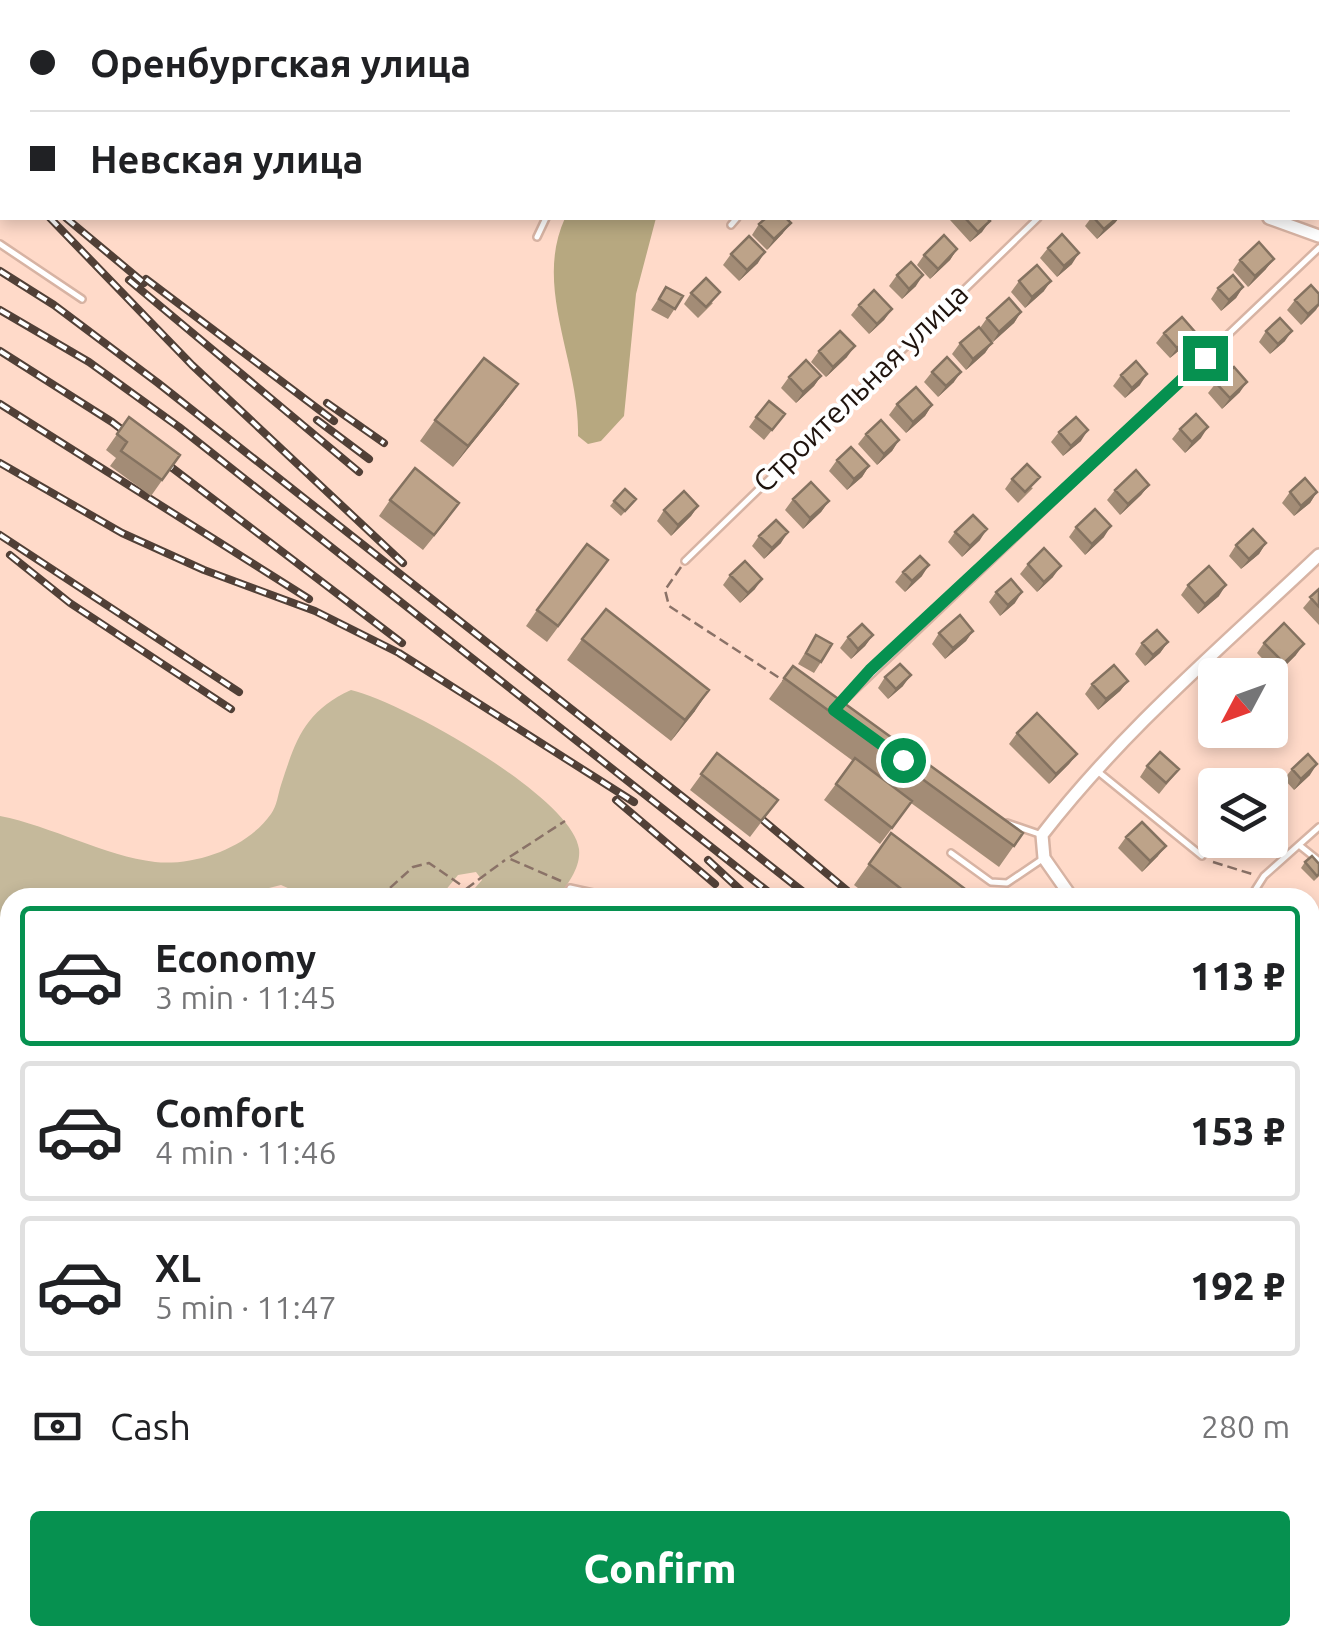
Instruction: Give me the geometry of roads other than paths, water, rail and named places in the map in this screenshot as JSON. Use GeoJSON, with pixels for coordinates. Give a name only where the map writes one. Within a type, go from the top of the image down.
{"type":"FeatureCollection","features":[{"type":"Feature","properties":{"kind":"street"},"geometry":{"type":"LineString","coordinates":[[1275,220],[1319,236]]}},
{"type":"Feature","properties":{"kind":"street"},"geometry":{"type":"LineString","coordinates":[[1065,888],[1044,858],[1042,835],[1094,768],[1319,555]]}},
{"type":"Feature","properties":{"kind":"lane"},"geometry":{"type":"LineString","coordinates":[[537,237],[545,220]]}},
{"type":"Feature","properties":{"kind":"lane"},"geometry":{"type":"LineString","coordinates":[[731,224],[735,220]]}},
{"type":"Feature","properties":{"kind":"lane","name":"Строительная улица"},"geometry":{"type":"LineString","coordinates":[[685,561],[1036,220]]}},
{"type":"Feature","properties":{"kind":"lane"},"geometry":{"type":"LineString","coordinates":[[0,244],[82,299]]}},
{"type":"Feature","properties":{"kind":"lane"},"geometry":{"type":"LineString","coordinates":[[834,710],[870,670],[1020,534],[1319,248]]}},
{"type":"Feature","properties":{"kind":"lane"},"geometry":{"type":"LineString","coordinates":[[1094,768],[1198,853]]}},
{"type":"Feature","properties":{"kind":"lane"},"geometry":{"type":"LineString","coordinates":[[997,819],[1042,835]]}},
{"type":"Feature","properties":{"kind":"lane"},"geometry":{"type":"LineString","coordinates":[[1256,888],[1264,876],[1319,827]]}},
{"type":"Feature","properties":{"kind":"lane"},"geometry":{"type":"LineString","coordinates":[[1298,846],[1319,861]]}},
{"type":"Feature","properties":{"kind":"lane"},"geometry":{"type":"LineString","coordinates":[[950,853],[991,882],[1006,883],[1044,858]]}},
{"type":"Feature","properties":{"kind":"railway"},"geometry":{"type":"LineString","coordinates":[[52,220],[192,365],[403,563]]}},
{"type":"Feature","properties":{"kind":"railway"},"geometry":{"type":"LineString","coordinates":[[68,220],[144,283]]}},
{"type":"Feature","properties":{"kind":"railway"},"geometry":{"type":"LineString","coordinates":[[0,271],[54,305],[158,383],[798,888]]}},
{"type":"Feature","properties":{"kind":"railway"},"geometry":{"type":"LineString","coordinates":[[146,279],[334,421]]}},
{"type":"Feature","properties":{"kind":"railway"},"geometry":{"type":"LineString","coordinates":[[129,280],[359,472]]}},
{"type":"Feature","properties":{"kind":"railway"},"geometry":{"type":"LineString","coordinates":[[0,310],[89,362],[179,427],[763,888]]}},
{"type":"Feature","properties":{"kind":"railway"},"geometry":{"type":"LineString","coordinates":[[0,351],[112,422],[402,643]]}},
{"type":"Feature","properties":{"kind":"railway"},"geometry":{"type":"LineString","coordinates":[[327,403],[384,443]]}},
{"type":"Feature","properties":{"kind":"railway"},"geometry":{"type":"LineString","coordinates":[[0,404],[309,599]]}},
{"type":"Feature","properties":{"kind":"railway"},"geometry":{"type":"LineString","coordinates":[[317,420],[369,459]]}},
{"type":"Feature","properties":{"kind":"railway"},"geometry":{"type":"LineString","coordinates":[[0,463],[122,533],[204,570],[315,611],[399,653],[634,802]]}},
{"type":"Feature","properties":{"kind":"railway"},"geometry":{"type":"LineString","coordinates":[[0,535],[239,692]]}},
{"type":"Feature","properties":{"kind":"railway"},"geometry":{"type":"LineString","coordinates":[[10,555],[70,603],[231,709]]}},
{"type":"Feature","properties":{"kind":"railway"},"geometry":{"type":"LineString","coordinates":[[616,800],[715,884]]}},
{"type":"Feature","properties":{"kind":"railway"},"geometry":{"type":"LineString","coordinates":[[763,820],[844,888]]}},
{"type":"Feature","properties":{"kind":"railway"},"geometry":{"type":"LineString","coordinates":[[708,860],[738,888]]}}]}
